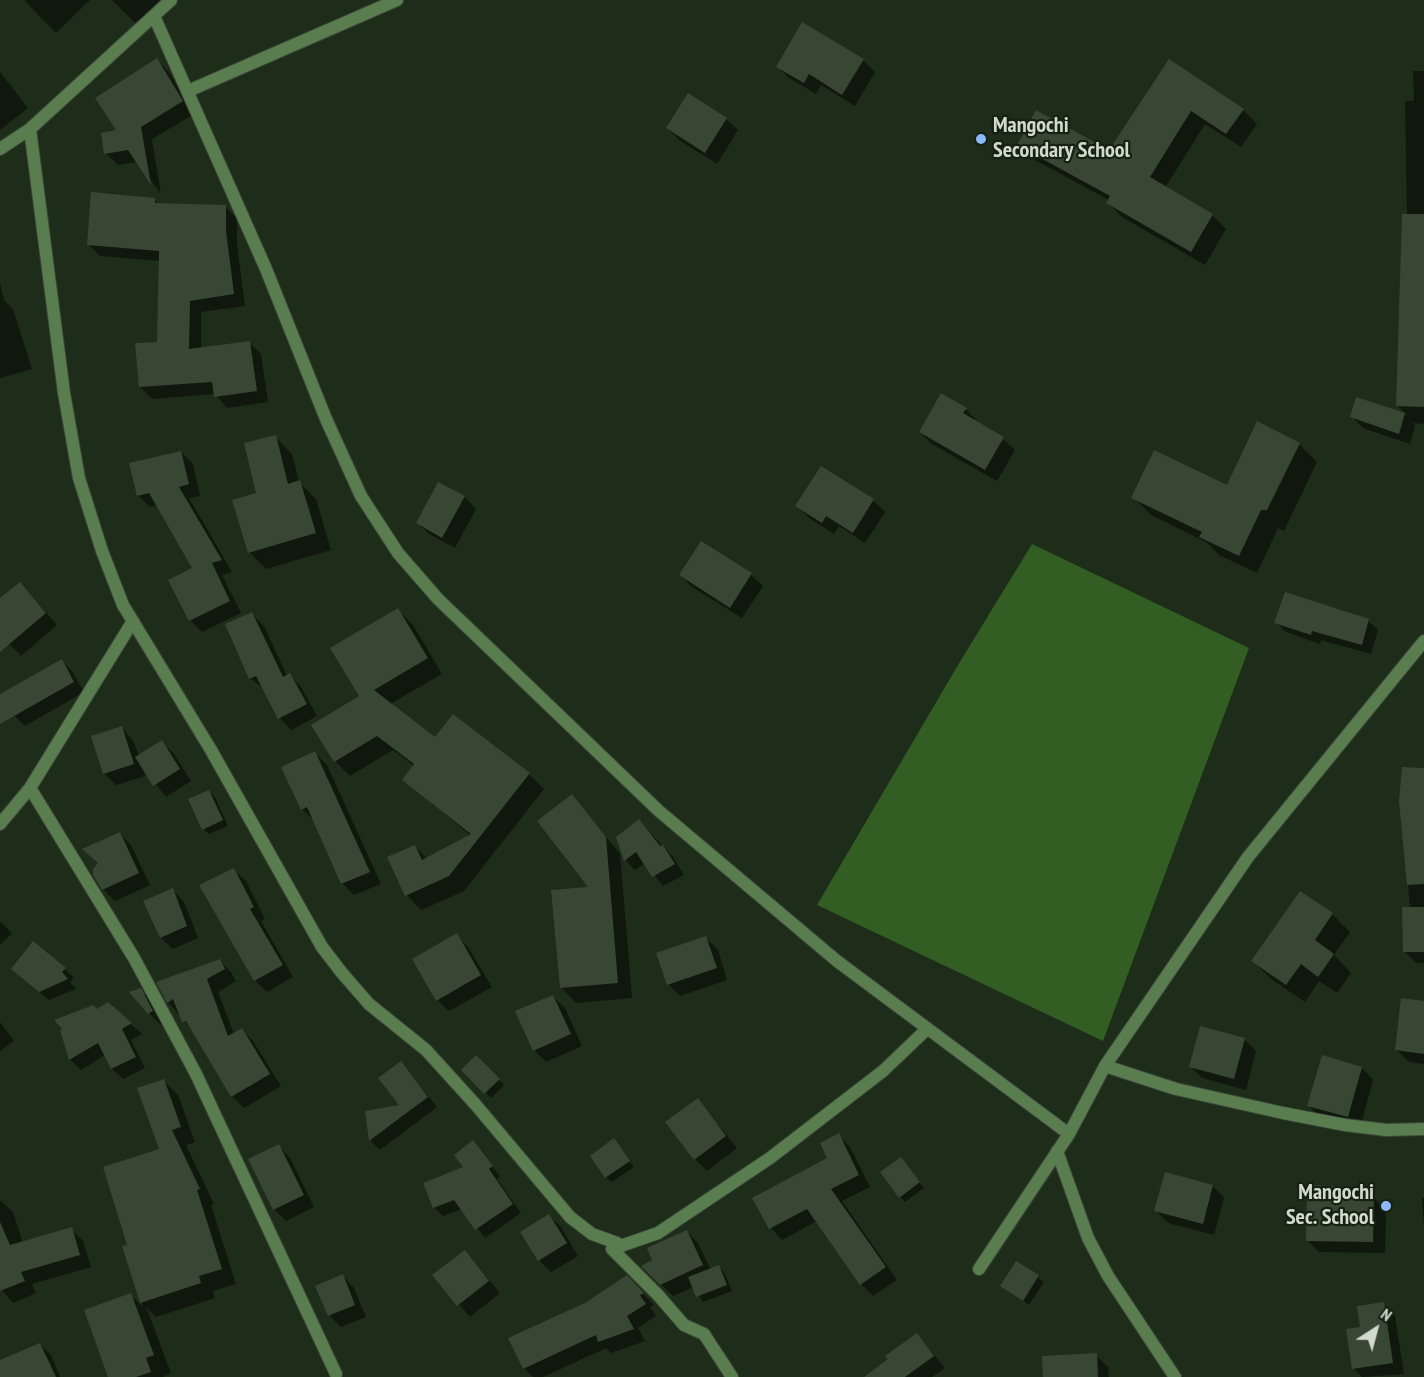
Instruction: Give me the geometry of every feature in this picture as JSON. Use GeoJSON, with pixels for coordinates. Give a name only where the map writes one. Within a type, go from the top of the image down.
{"type":"FeatureCollection","features":[{"type":"Feature","properties":{"kind":"street"},"geometry":{"type":"LineString","coordinates":[[0,149],[30,129],[171,0]]}},
{"type":"Feature","properties":{"kind":"street"},"geometry":{"type":"LineString","coordinates":[[188,91],[397,0]]}},
{"type":"Feature","properties":{"kind":"street"},"geometry":{"type":"LineString","coordinates":[[154,16],[266,269],[361,496],[398,553],[438,599],[659,811],[837,961],[1069,1134]]}},
{"type":"Feature","properties":{"kind":"street"},"geometry":{"type":"LineString","coordinates":[[30,129],[64,393],[79,478],[102,551],[123,605],[211,750],[322,947],[342,974],[369,1004],[426,1050],[570,1217],[592,1234],[617,1243],[612,1249]]}},
{"type":"Feature","properties":{"kind":"street"},"geometry":{"type":"LineString","coordinates":[[0,824],[30,788],[133,621]]}},
{"type":"Feature","properties":{"kind":"street"},"geometry":{"type":"LineString","coordinates":[[979,1269],[1069,1134],[1105,1066],[1248,857],[1424,641]]}},
{"type":"Feature","properties":{"kind":"street"},"geometry":{"type":"LineString","coordinates":[[30,788],[134,958],[196,1074],[336,1374]]}},
{"type":"Feature","properties":{"kind":"street"},"geometry":{"type":"LineString","coordinates":[[612,1249],[658,1233],[770,1158],[883,1071],[927,1029]]}},
{"type":"Feature","properties":{"kind":"street"},"geometry":{"type":"LineString","coordinates":[[1105,1066],[1176,1089],[1283,1113],[1366,1128],[1424,1129]]}},
{"type":"Feature","properties":{"kind":"street"},"geometry":{"type":"LineString","coordinates":[[1057,1151],[1088,1239],[1108,1276],[1175,1377]]}},
{"type":"Feature","properties":{"kind":"street"},"geometry":{"type":"LineString","coordinates":[[612,1249],[684,1325],[704,1334],[732,1377]]}},
{"type":"Feature","properties":{"kind":"green space"},"geometry":{"type":"Polygon","coordinates":[[[1032,544],[1249,648],[1103,1041],[817,905],[1032,544]]]}},
{"type":"Feature","properties":{"kind":"building"},"geometry":{"type":"Polygon","coordinates":[[[802,22],[864,59],[842,95],[809,74],[804,83],[776,67],[802,22]]]}},
{"type":"Feature","properties":{"kind":"building"},"geometry":{"type":"Polygon","coordinates":[[[157,58],[183,101],[141,127],[151,185],[128,150],[104,154],[101,133],[116,130],[95,98],[157,58]]]}},
{"type":"Feature","properties":{"kind":"building"},"geometry":{"type":"Polygon","coordinates":[[[1169,59],[1244,109],[1226,134],[1191,111],[1150,177],[1213,214],[1191,252],[1106,203],[1110,196],[1017,145],[1036,110],[1109,150],[1169,59]]]}},
{"type":"Feature","properties":{"kind":"building"},"geometry":{"type":"Polygon","coordinates":[[[688,93],[727,118],[705,153],[666,128],[688,93]]]}},
{"type":"Feature","properties":{"kind":"building"},"geometry":{"type":"Polygon","coordinates":[[[91,192],[155,198],[155,203],[226,205],[226,231],[234,294],[190,301],[189,349],[250,341],[257,391],[214,397],[212,382],[139,387],[135,343],[157,342],[159,251],[87,245],[91,192]]]}},
{"type":"Feature","properties":{"kind":"building"},"geometry":{"type":"Polygon","coordinates":[[[1402,214],[1424,214],[1424,407],[1396,406],[1402,214]]]}},
{"type":"Feature","properties":{"kind":"building"},"geometry":{"type":"Polygon","coordinates":[[[941,393],[967,408],[963,413],[1004,437],[985,470],[919,432],[941,393]]]}},
{"type":"Feature","properties":{"kind":"building"},"geometry":{"type":"Polygon","coordinates":[[[1356,397],[1405,413],[1399,434],[1350,417],[1356,397]]]}},
{"type":"Feature","properties":{"kind":"building"},"geometry":{"type":"Polygon","coordinates":[[[1257,421],[1300,443],[1267,510],[1261,510],[1239,556],[1199,537],[1202,532],[1131,498],[1154,450],[1227,485],[1257,421]]]}},
{"type":"Feature","properties":{"kind":"building"},"geometry":{"type":"Polygon","coordinates":[[[276,435],[288,484],[300,480],[316,533],[248,553],[232,500],[256,493],[244,443],[276,435]]]}},
{"type":"Feature","properties":{"kind":"building"},"geometry":{"type":"Polygon","coordinates":[[[181,451],[189,484],[179,487],[222,560],[212,563],[230,601],[189,621],[168,580],[192,568],[149,493],[137,496],[129,463],[181,451]]]}},
{"type":"Feature","properties":{"kind":"building"},"geometry":{"type":"Polygon","coordinates":[[[821,466],[874,499],[853,533],[826,516],[822,523],[795,506],[821,466]]]}},
{"type":"Feature","properties":{"kind":"building"},"geometry":{"type":"Polygon","coordinates":[[[438,482],[465,496],[442,538],[416,523],[438,482]]]}},
{"type":"Feature","properties":{"kind":"building"},"geometry":{"type":"Polygon","coordinates":[[[701,541],[752,573],[730,608],[679,575],[701,541]]]}},
{"type":"Feature","properties":{"kind":"building"},"geometry":{"type":"Polygon","coordinates":[[[20,582],[46,613],[0,652],[0,598],[20,582]]]}},
{"type":"Feature","properties":{"kind":"building"},"geometry":{"type":"Polygon","coordinates":[[[1285,592],[1369,619],[1362,645],[1312,631],[1311,635],[1274,623],[1285,592]]]}},
{"type":"Feature","properties":{"kind":"building"},"geometry":{"type":"Polygon","coordinates":[[[398,608],[428,658],[374,690],[435,737],[453,714],[530,773],[449,876],[405,896],[387,857],[415,845],[422,860],[471,834],[402,780],[414,764],[377,736],[334,762],[311,725],[359,696],[330,648],[398,608]]]}},
{"type":"Feature","properties":{"kind":"building"},"geometry":{"type":"Polygon","coordinates":[[[252,612],[283,677],[290,673],[307,704],[278,719],[256,676],[249,679],[225,624],[252,612]]]}},
{"type":"Feature","properties":{"kind":"building"},"geometry":{"type":"Polygon","coordinates":[[[62,659],[74,682],[0,724],[0,694],[62,659]]]}},
{"type":"Feature","properties":{"kind":"building"},"geometry":{"type":"Polygon","coordinates":[[[122,726],[134,764],[103,774],[91,736],[122,726]]]}},
{"type":"Feature","properties":{"kind":"building"},"geometry":{"type":"Polygon","coordinates":[[[162,740],[180,769],[153,786],[135,757],[162,740]]]}},
{"type":"Feature","properties":{"kind":"building"},"geometry":{"type":"Polygon","coordinates":[[[315,751],[370,872],[341,884],[307,807],[301,810],[281,767],[315,751]]]}},
{"type":"Feature","properties":{"kind":"building"},"geometry":{"type":"Polygon","coordinates":[[[1402,767],[1424,768],[1424,884],[1407,885],[1399,801],[1402,767]]]}},
{"type":"Feature","properties":{"kind":"building"},"geometry":{"type":"Polygon","coordinates":[[[209,790],[223,820],[202,830],[188,799],[209,790]]]}},
{"type":"Feature","properties":{"kind":"building"},"geometry":{"type":"Polygon","coordinates":[[[572,794],[606,837],[618,983],[560,988],[551,890],[588,887],[537,821],[572,794]]]}},
{"type":"Feature","properties":{"kind":"building"},"geometry":{"type":"Polygon","coordinates":[[[639,819],[660,846],[663,845],[675,864],[652,877],[636,852],[624,861],[616,837],[639,819]]]}},
{"type":"Feature","properties":{"kind":"building"},"geometry":{"type":"Polygon","coordinates":[[[120,832],[139,873],[102,890],[93,875],[93,869],[98,863],[82,849],[120,832]]]}},
{"type":"Feature","properties":{"kind":"building"},"geometry":{"type":"Polygon","coordinates":[[[234,868],[254,907],[250,909],[283,965],[254,981],[199,885],[234,868]]]}},
{"type":"Feature","properties":{"kind":"building"},"geometry":{"type":"Polygon","coordinates":[[[173,888],[187,926],[160,938],[143,901],[173,888]]]}},
{"type":"Feature","properties":{"kind":"building"},"geometry":{"type":"Polygon","coordinates":[[[1300,891],[1333,913],[1315,940],[1334,954],[1318,977],[1301,964],[1286,985],[1251,961],[1300,891]]]}},
{"type":"Feature","properties":{"kind":"building"},"geometry":{"type":"Polygon","coordinates":[[[1402,907],[1424,907],[1424,952],[1403,952],[1402,907]]]}},
{"type":"Feature","properties":{"kind":"building"},"geometry":{"type":"Polygon","coordinates":[[[457,933],[481,975],[436,1001],[412,959],[457,933]]]}},
{"type":"Feature","properties":{"kind":"building"},"geometry":{"type":"Polygon","coordinates":[[[706,936],[717,968],[667,985],[656,953],[706,936]]]}},
{"type":"Feature","properties":{"kind":"building"},"geometry":{"type":"Polygon","coordinates":[[[33,941],[66,968],[62,972],[68,979],[39,992],[11,969],[33,941]]]}},
{"type":"Feature","properties":{"kind":"building"},"geometry":{"type":"Polygon","coordinates":[[[220,959],[225,969],[207,979],[228,1036],[242,1028],[270,1074],[231,1097],[186,1021],[182,1022],[173,999],[167,1003],[156,982],[220,959]]]}},
{"type":"Feature","properties":{"kind":"building"},"geometry":{"type":"Polygon","coordinates":[[[141,988],[153,1011],[148,1014],[129,992],[141,988]]]}},
{"type":"Feature","properties":{"kind":"building"},"geometry":{"type":"Polygon","coordinates":[[[553,995],[571,1034],[533,1051],[515,1011],[553,995]]]}},
{"type":"Feature","properties":{"kind":"building"},"geometry":{"type":"Polygon","coordinates":[[[1401,998],[1424,1001],[1424,1054],[1395,1050],[1401,998]]]}},
{"type":"Feature","properties":{"kind":"building"},"geometry":{"type":"Polygon","coordinates":[[[108,1002],[132,1023],[122,1029],[136,1057],[111,1069],[98,1043],[69,1060],[60,1030],[62,1029],[54,1020],[93,1005],[97,1009],[108,1002]]]}},
{"type":"Feature","properties":{"kind":"building"},"geometry":{"type":"Polygon","coordinates":[[[1200,1026],[1245,1038],[1234,1079],[1189,1067],[1200,1026]]]}},
{"type":"Feature","properties":{"kind":"building"},"geometry":{"type":"Polygon","coordinates":[[[476,1055],[500,1079],[484,1094],[461,1070],[476,1055]]]}},
{"type":"Feature","properties":{"kind":"building"},"geometry":{"type":"Polygon","coordinates":[[[1322,1055],[1362,1067],[1348,1117],[1307,1106],[1322,1055]]]}},
{"type":"Feature","properties":{"kind":"building"},"geometry":{"type":"Polygon","coordinates":[[[401,1061],[428,1097],[369,1141],[365,1111],[399,1105],[378,1078],[401,1061]]]}},
{"type":"Feature","properties":{"kind":"building"},"geometry":{"type":"Polygon","coordinates":[[[164,1079],[181,1127],[172,1130],[200,1189],[197,1190],[222,1269],[199,1276],[201,1283],[140,1303],[122,1246],[127,1245],[103,1167],[159,1149],[137,1088],[164,1079]]]}},
{"type":"Feature","properties":{"kind":"building"},"geometry":{"type":"Polygon","coordinates":[[[698,1098],[726,1136],[694,1160],[665,1122],[698,1098]]]}},
{"type":"Feature","properties":{"kind":"building"},"geometry":{"type":"Polygon","coordinates":[[[839,1133],[859,1175],[831,1189],[886,1267],[860,1285],[807,1209],[769,1229],[752,1198],[827,1158],[820,1143],[839,1133]]]}},
{"type":"Feature","properties":{"kind":"building"},"geometry":{"type":"Polygon","coordinates":[[[614,1138],[630,1161],[605,1178],[590,1156],[614,1138]]]}},
{"type":"Feature","properties":{"kind":"building"},"geometry":{"type":"Polygon","coordinates":[[[473,1140],[493,1166],[489,1169],[513,1204],[475,1230],[454,1200],[433,1208],[423,1183],[463,1167],[454,1155],[473,1140]]]}},
{"type":"Feature","properties":{"kind":"building"},"geometry":{"type":"Polygon","coordinates":[[[279,1144],[304,1195],[273,1210],[248,1159],[279,1144]]]}},
{"type":"Feature","properties":{"kind":"building"},"geometry":{"type":"Polygon","coordinates":[[[901,1157],[920,1182],[899,1198],[880,1172],[901,1157]]]}},
{"type":"Feature","properties":{"kind":"building"},"geometry":{"type":"Polygon","coordinates":[[[1165,1172],[1213,1185],[1203,1224],[1154,1211],[1165,1172]]]}},
{"type":"Feature","properties":{"kind":"building"},"geometry":{"type":"Polygon","coordinates":[[[1307,1185],[1336,1186],[1336,1195],[1374,1196],[1373,1242],[1306,1241],[1307,1185]]]}},
{"type":"Feature","properties":{"kind":"building"},"geometry":{"type":"Polygon","coordinates":[[[549,1214],[567,1243],[538,1261],[520,1232],[549,1214]]]}},
{"type":"Feature","properties":{"kind":"building"},"geometry":{"type":"Polygon","coordinates":[[[0,1222],[10,1245],[72,1227],[80,1255],[21,1272],[25,1281],[0,1291],[0,1222]]]}},
{"type":"Feature","properties":{"kind":"building"},"geometry":{"type":"Polygon","coordinates":[[[687,1230],[703,1265],[660,1285],[641,1266],[652,1260],[647,1248],[687,1230]]]}},
{"type":"Feature","properties":{"kind":"building"},"geometry":{"type":"Polygon","coordinates":[[[465,1250],[489,1281],[457,1306],[432,1275],[465,1250]]]}},
{"type":"Feature","properties":{"kind":"building"},"geometry":{"type":"Polygon","coordinates":[[[1016,1261],[1039,1275],[1023,1301],[1000,1286],[1016,1261]]]}},
{"type":"Feature","properties":{"kind":"building"},"geometry":{"type":"Polygon","coordinates":[[[719,1265],[727,1285],[696,1297],[688,1277],[719,1265]]]}},
{"type":"Feature","properties":{"kind":"building"},"geometry":{"type":"Polygon","coordinates":[[[343,1274],[355,1305],[328,1316],[315,1286],[343,1274]]]}},
{"type":"Feature","properties":{"kind":"building"},"geometry":{"type":"Polygon","coordinates":[[[627,1275],[644,1293],[640,1295],[646,1304],[627,1316],[634,1329],[598,1342],[596,1335],[523,1369],[508,1338],[585,1303],[627,1275]]]}},
{"type":"Feature","properties":{"kind":"building"},"geometry":{"type":"Polygon","coordinates":[[[131,1293],[154,1355],[146,1358],[151,1372],[136,1377],[108,1377],[84,1310],[131,1293]]]}},
{"type":"Feature","properties":{"kind":"building"},"geometry":{"type":"Polygon","coordinates":[[[1384,1302],[1393,1363],[1352,1369],[1346,1329],[1360,1327],[1357,1306],[1384,1302]]]}},
{"type":"Feature","properties":{"kind":"building"},"geometry":{"type":"Polygon","coordinates":[[[917,1333],[934,1356],[905,1377],[864,1377],[888,1359],[885,1356],[917,1333]]]}},
{"type":"Feature","properties":{"kind":"building"},"geometry":{"type":"Polygon","coordinates":[[[40,1343],[56,1377],[0,1377],[0,1360],[40,1343]]]}},
{"type":"Feature","properties":{"kind":"building"},"geometry":{"type":"Polygon","coordinates":[[[1097,1353],[1098,1377],[1043,1377],[1042,1356],[1097,1353]]]}},
{"type":"Feature","properties":{"kind":"place","name":"Mangochi Secondary School"},"geometry":{"type":"Point","coordinates":[981,139]}},
{"type":"Feature","properties":{"kind":"place","name":"Mangochi Sec. School"},"geometry":{"type":"Point","coordinates":[1386,1206]}}]}
